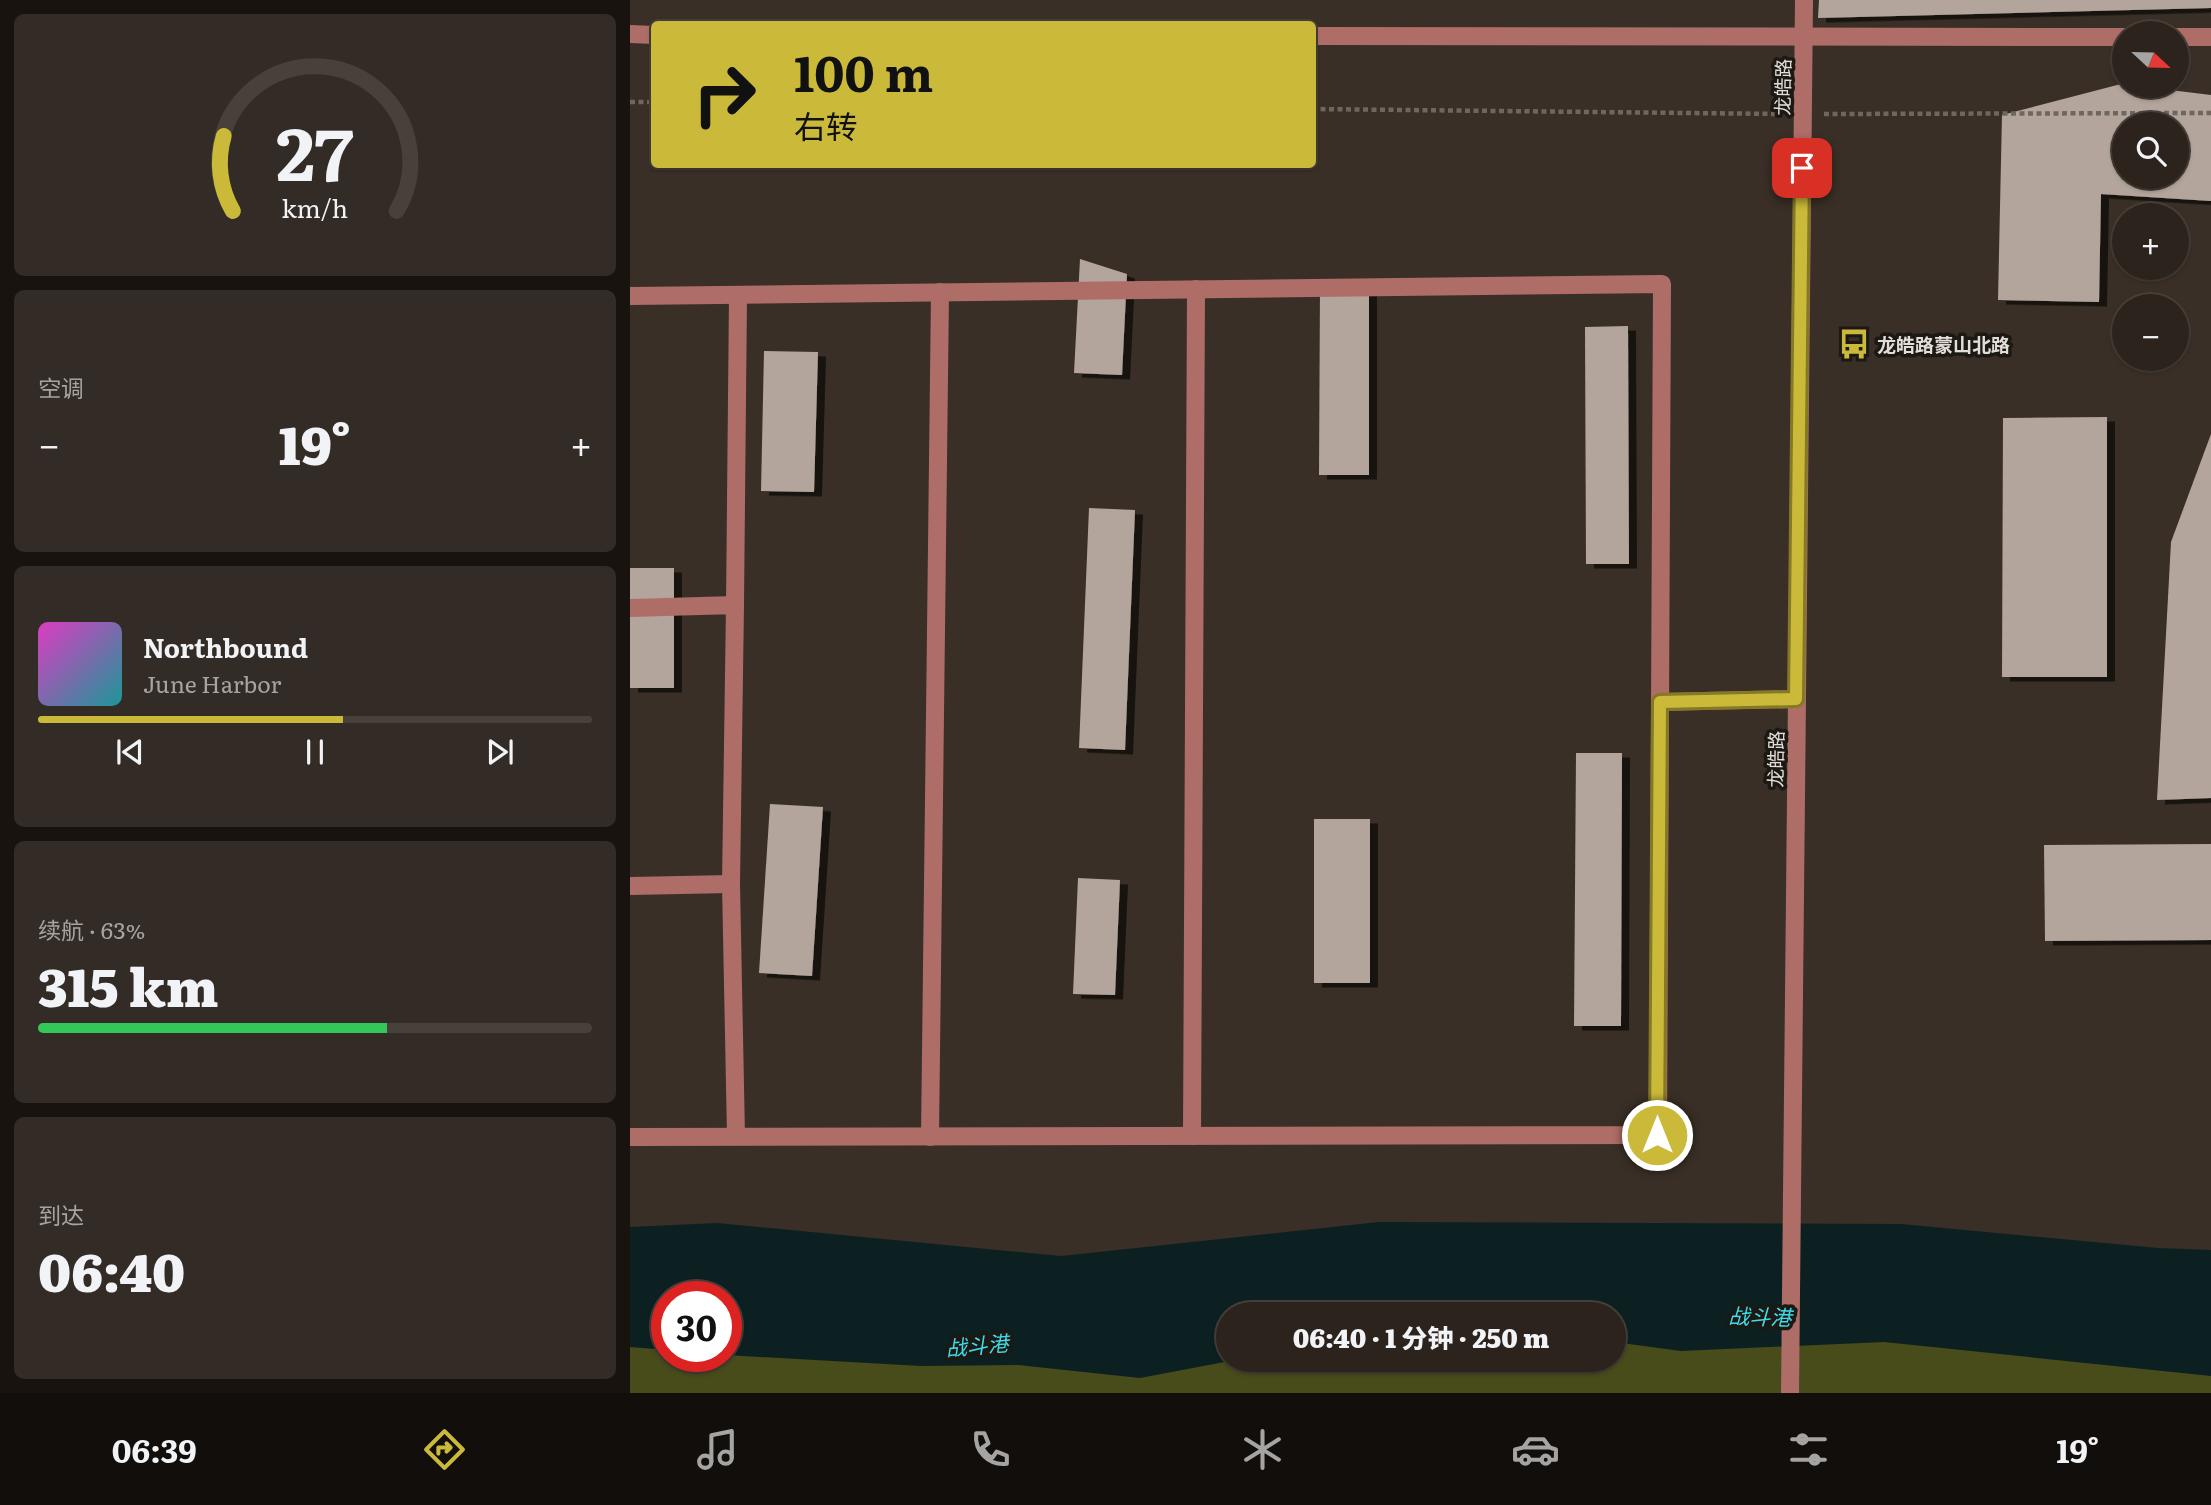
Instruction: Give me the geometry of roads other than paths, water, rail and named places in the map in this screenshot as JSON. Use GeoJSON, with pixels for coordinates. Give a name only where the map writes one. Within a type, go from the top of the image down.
{"type":"FeatureCollection","features":[{"type":"Feature","properties":{"kind":"street","name":"龙皓路"},"geometry":{"type":"LineString","coordinates":[[1790,1393],[1804,0]]}},
{"type":"Feature","properties":{"kind":"street"},"geometry":{"type":"LineString","coordinates":[[630,34],[651,34]]}},
{"type":"Feature","properties":{"kind":"street"},"geometry":{"type":"LineString","coordinates":[[1316,36],[2112,37]]}},
{"type":"Feature","properties":{"kind":"street"},"geometry":{"type":"LineString","coordinates":[[2189,37],[2211,37]]}},
{"type":"Feature","properties":{"kind":"street"},"geometry":{"type":"LineString","coordinates":[[630,296],[1662,284],[1657,1135],[630,1137]]}},
{"type":"Feature","properties":{"kind":"street"},"geometry":{"type":"LineString","coordinates":[[1192,1136],[1196,289]]}},
{"type":"Feature","properties":{"kind":"street"},"geometry":{"type":"LineString","coordinates":[[930,1137],[940,292]]}},
{"type":"Feature","properties":{"kind":"street"},"geometry":{"type":"LineString","coordinates":[[736,1136],[731,884],[738,295]]}},
{"type":"Feature","properties":{"kind":"street"},"geometry":{"type":"LineString","coordinates":[[630,608],[735,605]]}},
{"type":"Feature","properties":{"kind":"street"},"geometry":{"type":"LineString","coordinates":[[1660,702],[1796,699]]}},
{"type":"Feature","properties":{"kind":"street"},"geometry":{"type":"LineString","coordinates":[[630,886],[731,884]]}},
{"type":"Feature","properties":{"kind":"water","name":"战斗港"},"geometry":{"type":"Polygon","coordinates":[[[1379,1222],[1901,1224],[2158,1248],[2211,1250],[2211,1376],[1884,1342],[1681,1351],[1626,1344],[1626,1302],[1216,1302],[1216,1364],[1140,1378],[1018,1365],[921,1366],[742,1356],[742,1281],[651,1281],[651,1349],[630,1347],[630,1227],[717,1223],[1061,1256],[1379,1222]]]}},
{"type":"Feature","properties":{"kind":"place","name":"龙皓路蒙山北路"},"geometry":{"type":"Point","coordinates":[1854,344]}}]}
